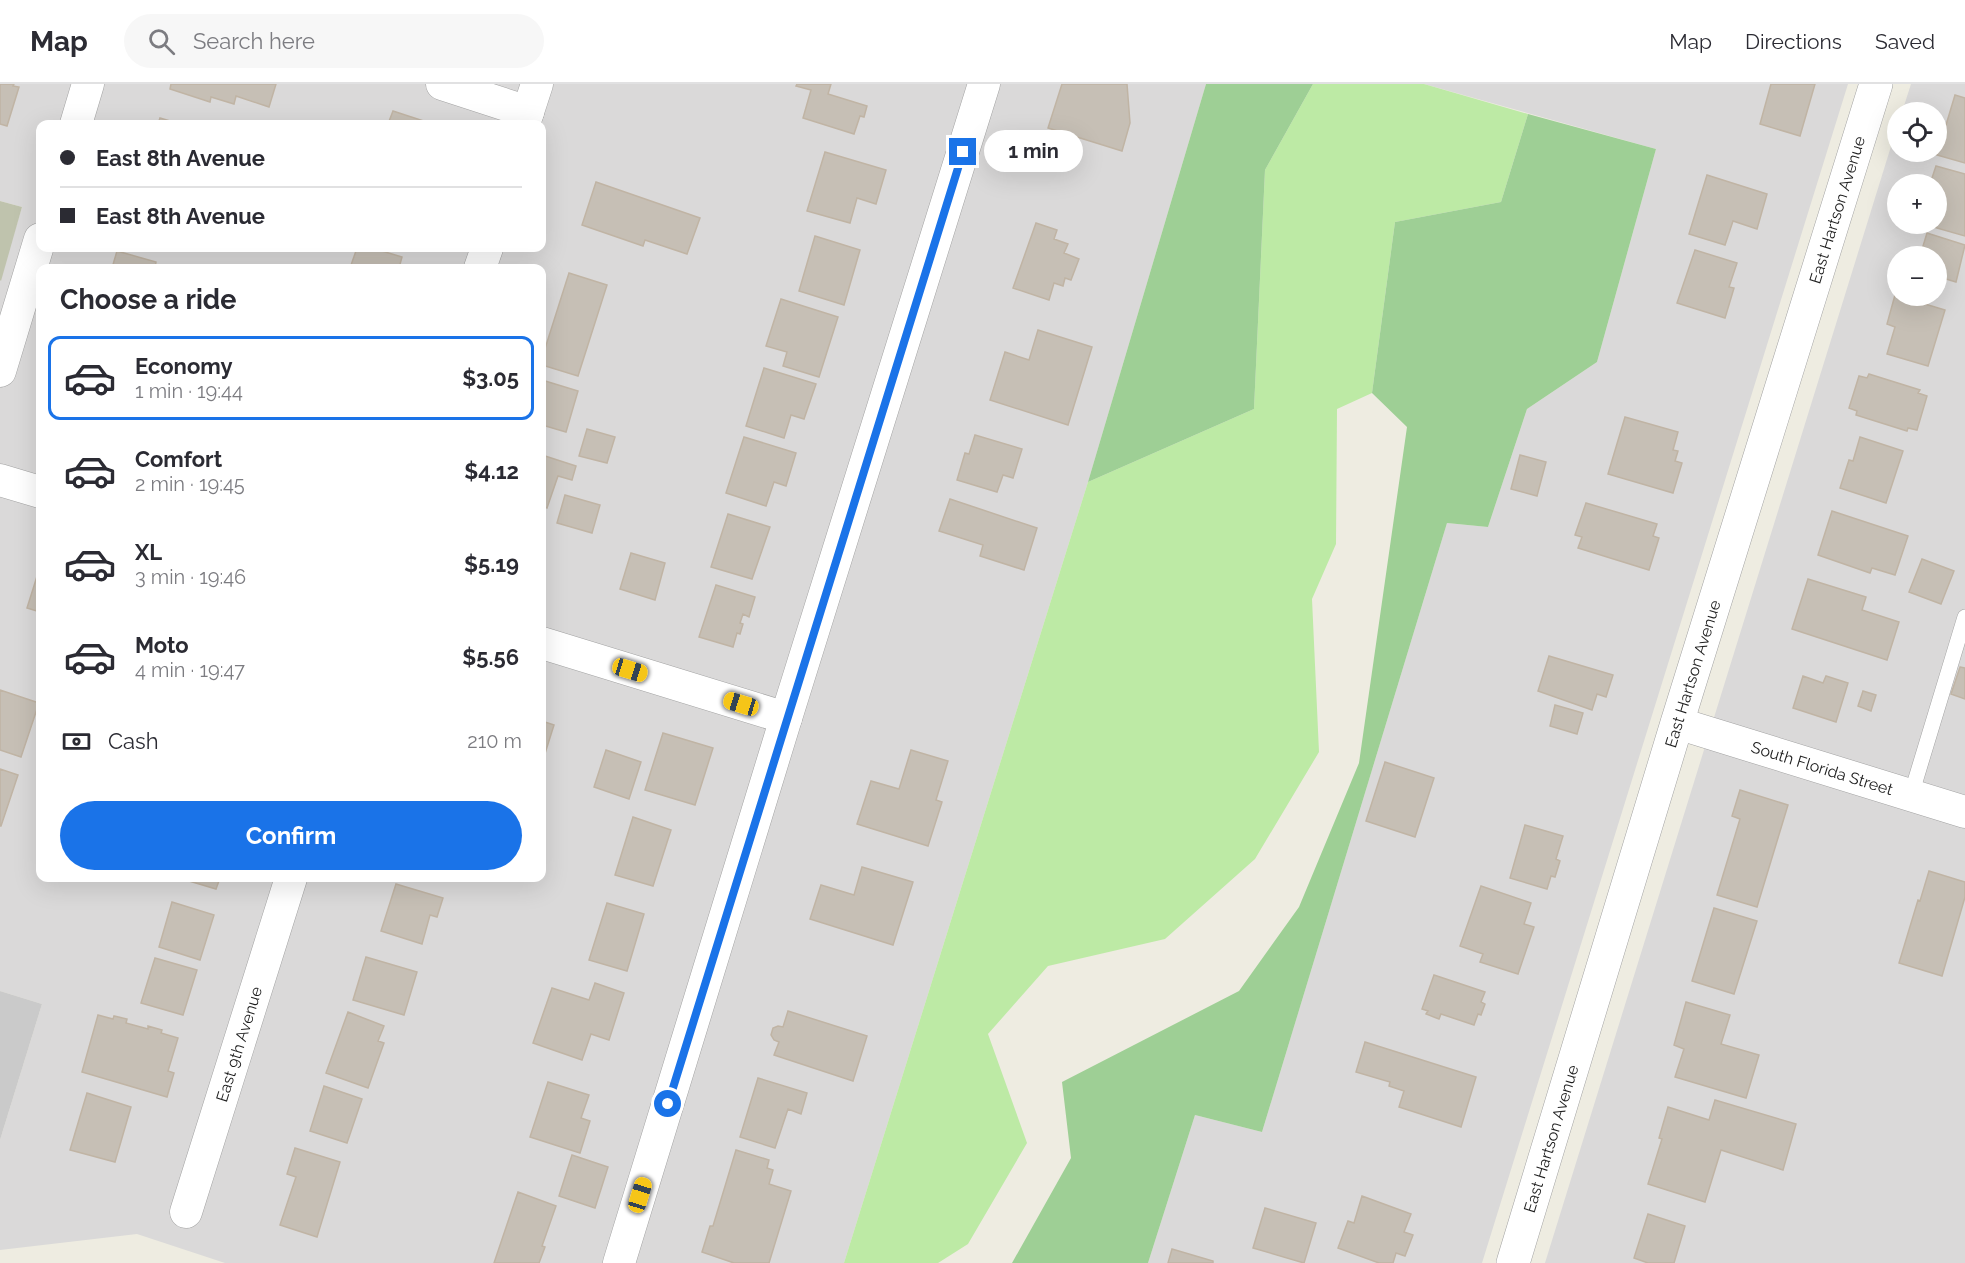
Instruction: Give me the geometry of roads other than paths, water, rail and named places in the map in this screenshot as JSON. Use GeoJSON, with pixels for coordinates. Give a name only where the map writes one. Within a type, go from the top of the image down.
{"type":"FeatureCollection","features":[{"type":"Feature","properties":{"kind":"street"},"geometry":{"type":"LineString","coordinates":[[76,120],[88,84]]}},
{"type":"Feature","properties":{"kind":"street"},"geometry":{"type":"LineString","coordinates":[[442,84],[530,107]]}},
{"type":"Feature","properties":{"kind":"street"},"geometry":{"type":"LineString","coordinates":[[619,1263],[984,84]]}},
{"type":"Feature","properties":{"kind":"street","name":"East Hartson Avenue"},"geometry":{"type":"LineString","coordinates":[[1513,1263],[1677,723],[1876,84]]}},
{"type":"Feature","properties":{"kind":"street"},"geometry":{"type":"LineString","coordinates":[[0,371],[36,252]]}},
{"type":"Feature","properties":{"kind":"street"},"geometry":{"type":"LineString","coordinates":[[0,480],[36,491]]}},
{"type":"Feature","properties":{"kind":"street"},"geometry":{"type":"LineString","coordinates":[[546,644],[786,718]]}},
{"type":"Feature","properties":{"kind":"street","name":"South Florida Street"},"geometry":{"type":"LineString","coordinates":[[1677,723],[1965,812]]}},
{"type":"Feature","properties":{"kind":"street","name":"East 9th Avenue"},"geometry":{"type":"LineString","coordinates":[[186,1212],[290,882]]}},
{"type":"Feature","properties":{"kind":"lane"},"geometry":{"type":"LineString","coordinates":[[1911,795],[1965,617]]}}]}
